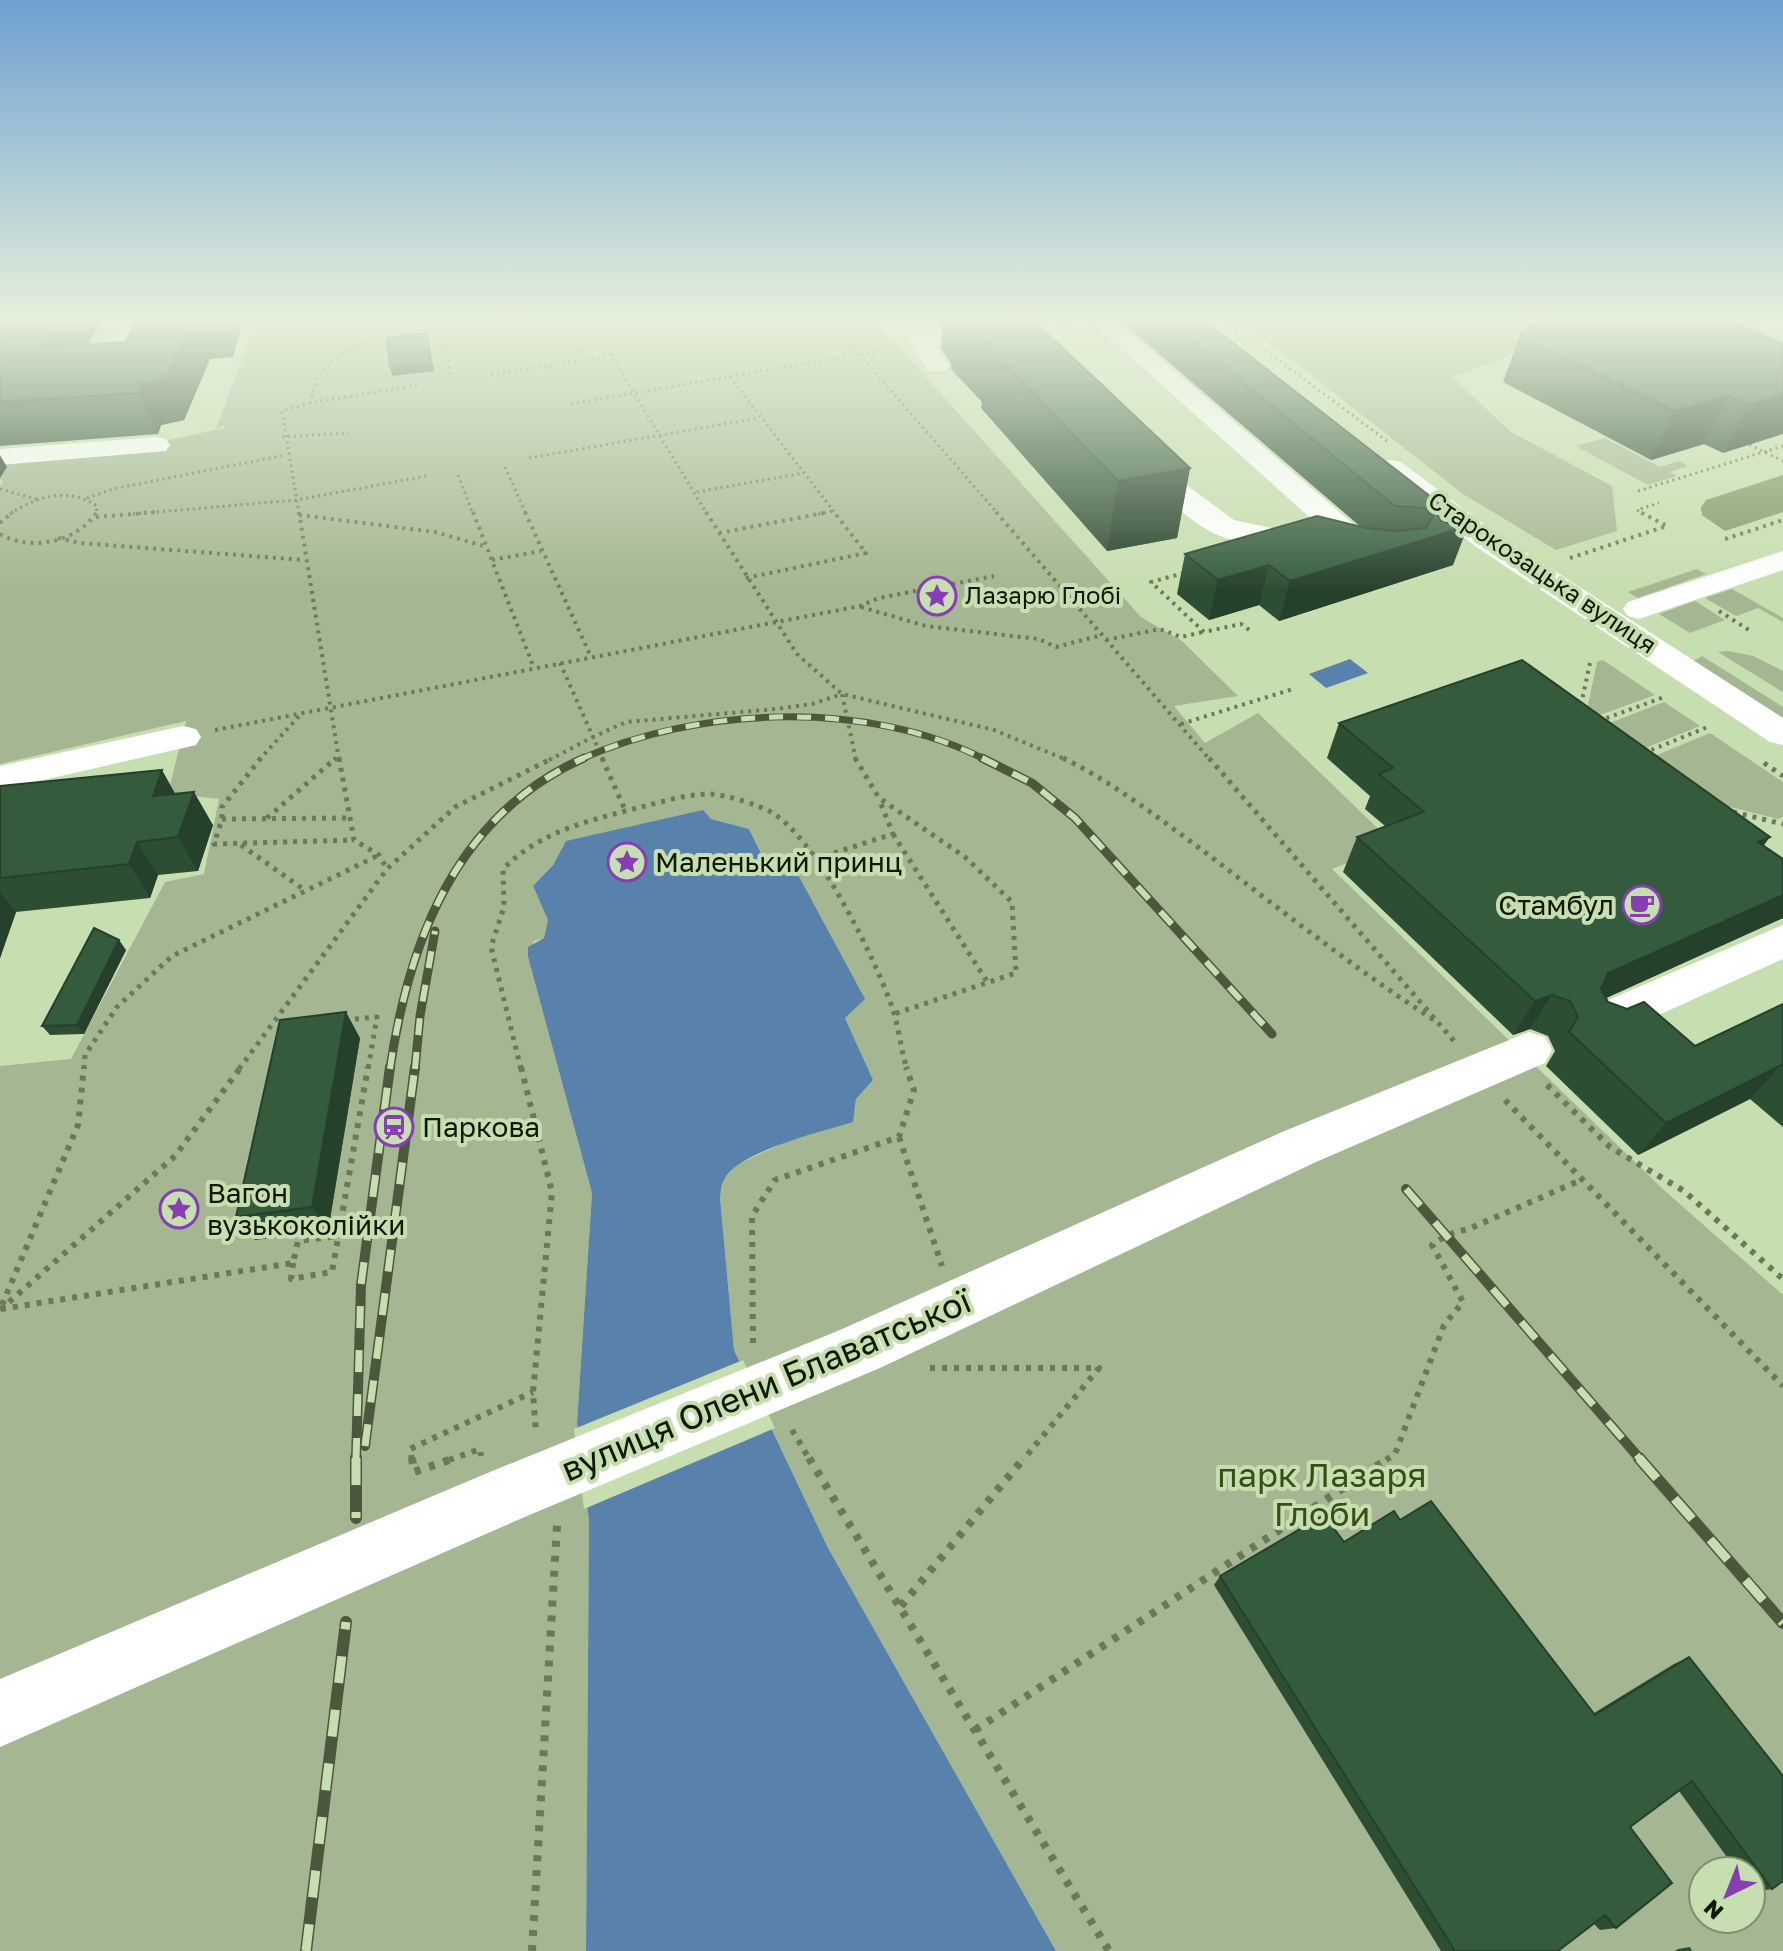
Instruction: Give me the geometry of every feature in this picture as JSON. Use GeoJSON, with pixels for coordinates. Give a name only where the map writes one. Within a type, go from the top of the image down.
{"type":"FeatureCollection","features":[{"type":"Feature","properties":{"kind":"street"},"geometry":{"type":"LineString","coordinates":[[1117,435],[1171,487],[1224,527],[1387,558],[1208,409]]}},
{"type":"Feature","properties":{"kind":"street"},"geometry":{"type":"LineString","coordinates":[[0,457],[156,445]]}},
{"type":"Feature","properties":{"kind":"street","name":"Старокозацька вулиця"},"geometry":{"type":"LineString","coordinates":[[1363,447],[1470,544],[1783,734]]}},
{"type":"Feature","properties":{"kind":"street"},"geometry":{"type":"LineString","coordinates":[[1639,609],[1783,560]]}},
{"type":"Feature","properties":{"kind":"street"},"geometry":{"type":"LineString","coordinates":[[0,778],[183,737]]}},
{"type":"Feature","properties":{"kind":"street"},"geometry":{"type":"LineString","coordinates":[[1603,1022],[1783,941]]}},
{"type":"Feature","properties":{"kind":"street","name":"вулиця Олени Блаватської"},"geometry":{"type":"LineString","coordinates":[[0,1713],[520,1477],[860,1349],[1299,1147],[1509,1059]]}},
{"type":"Feature","properties":{"kind":"path"},"geometry":{"type":"LineString","coordinates":[[289,409],[282,411],[282,437],[297,500],[304,560],[354,840]]}},
{"type":"Feature","properties":{"kind":"path"},"geometry":{"type":"LineString","coordinates":[[644,409],[746,578],[797,654],[842,694],[994,730],[1042,747],[1088,770],[1149,811],[1378,983],[1441,1024],[1509,1059],[1610,1147],[1684,1191],[1783,1279]]}},
{"type":"Feature","properties":{"kind":"path"},"geometry":{"type":"LineString","coordinates":[[746,578],[866,553],[753,409]]}},
{"type":"Feature","properties":{"kind":"path"},"geometry":{"type":"LineString","coordinates":[[907,409],[1441,1024]]}},
{"type":"Feature","properties":{"kind":"path"},"geometry":{"type":"LineString","coordinates":[[529,458],[759,418]]}},
{"type":"Feature","properties":{"kind":"path"},"geometry":{"type":"LineString","coordinates":[[282,437],[349,433]]}},
{"type":"Feature","properties":{"kind":"path"},"geometry":{"type":"LineString","coordinates":[[1743,441],[1783,461]]}},
{"type":"Feature","properties":{"kind":"path"},"geometry":{"type":"LineString","coordinates":[[1638,491],[1783,446]]}},
{"type":"Feature","properties":{"kind":"path"},"geometry":{"type":"LineString","coordinates":[[0,523],[17,509],[40,500],[65,496],[86,498],[113,489],[286,455]]}},
{"type":"Feature","properties":{"kind":"path"},"geometry":{"type":"LineString","coordinates":[[505,467],[591,657]]}},
{"type":"Feature","properties":{"kind":"path"},"geometry":{"type":"LineString","coordinates":[[697,492],[803,473]]}},
{"type":"Feature","properties":{"kind":"path"},"geometry":{"type":"LineString","coordinates":[[458,475],[534,668]]}},
{"type":"Feature","properties":{"kind":"path"},"geometry":{"type":"LineString","coordinates":[[0,534],[20,542],[58,538],[81,529],[96,517],[297,500],[426,476]]}},
{"type":"Feature","properties":{"kind":"path"},"geometry":{"type":"LineString","coordinates":[[0,489],[40,500]]}},
{"type":"Feature","properties":{"kind":"path"},"geometry":{"type":"LineString","coordinates":[[86,498],[97,506],[96,517]]}},
{"type":"Feature","properties":{"kind":"path"},"geometry":{"type":"LineString","coordinates":[[1563,561],[1667,526],[1637,510],[1659,503]]}},
{"type":"Feature","properties":{"kind":"path"},"geometry":{"type":"LineString","coordinates":[[719,533],[833,511]]}},
{"type":"Feature","properties":{"kind":"path"},"geometry":{"type":"LineString","coordinates":[[299,515],[435,532],[487,547]]}},
{"type":"Feature","properties":{"kind":"path"},"geometry":{"type":"LineString","coordinates":[[1725,539],[1783,520]]}},
{"type":"Feature","properties":{"kind":"path"},"geometry":{"type":"LineString","coordinates":[[58,538],[80,543],[304,560]]}},
{"type":"Feature","properties":{"kind":"path"},"geometry":{"type":"LineString","coordinates":[[492,560],[541,551]]}},
{"type":"Feature","properties":{"kind":"path"},"geometry":{"type":"LineString","coordinates":[[1195,570],[1151,582],[1204,632]]}},
{"type":"Feature","properties":{"kind":"path"},"geometry":{"type":"LineString","coordinates":[[183,737],[860,606],[879,598],[994,576]]}},
{"type":"Feature","properties":{"kind":"path"},"geometry":{"type":"LineString","coordinates":[[860,606],[926,626],[1039,639],[1056,647],[1102,635]]}},
{"type":"Feature","properties":{"kind":"path"},"geometry":{"type":"LineString","coordinates":[[1106,640],[1160,629],[1181,637],[1241,624],[1252,632]]}},
{"type":"Feature","properties":{"kind":"path"},"geometry":{"type":"LineString","coordinates":[[560,663],[625,810]]}},
{"type":"Feature","properties":{"kind":"path"},"geometry":{"type":"LineString","coordinates":[[1578,718],[1590,663]]}},
{"type":"Feature","properties":{"kind":"path"},"geometry":{"type":"LineString","coordinates":[[1181,724],[1293,689]]}},
{"type":"Feature","properties":{"kind":"path"},"geometry":{"type":"LineString","coordinates":[[0,1309],[175,1156],[387,869],[455,807],[626,722],[776,709],[812,704],[842,694]]}},
{"type":"Feature","properties":{"kind":"path"},"geometry":{"type":"LineString","coordinates":[[842,694],[850,722],[854,756],[879,798],[893,834],[988,983]]}},
{"type":"Feature","properties":{"kind":"path"},"geometry":{"type":"LineString","coordinates":[[1588,725],[1665,696]]}},
{"type":"Feature","properties":{"kind":"path"},"geometry":{"type":"LineString","coordinates":[[301,713],[222,807],[222,819],[214,844],[354,840],[379,855],[387,869]]}},
{"type":"Feature","properties":{"kind":"path"},"geometry":{"type":"LineString","coordinates":[[1639,755],[1710,726]]}},
{"type":"Feature","properties":{"kind":"path"},"geometry":{"type":"LineString","coordinates":[[266,819],[339,755]]}},
{"type":"Feature","properties":{"kind":"path"},"geometry":{"type":"LineString","coordinates":[[532,1951],[520,1477],[533,1392],[552,1192],[491,947],[504,907],[503,869],[523,849],[570,825],[683,797],[713,794],[739,799],[770,811],[788,826],[815,859],[873,957],[894,1014],[898,1042],[914,1090],[899,1137],[954,1305]]}},
{"type":"Feature","properties":{"kind":"path"},"geometry":{"type":"LineString","coordinates":[[879,798],[965,857],[1012,902],[1016,973],[894,1014]]}},
{"type":"Feature","properties":{"kind":"path"},"geometry":{"type":"LineString","coordinates":[[1727,811],[1783,824]]}},
{"type":"Feature","properties":{"kind":"path"},"geometry":{"type":"LineString","coordinates":[[222,819],[350,818]]}},
{"type":"Feature","properties":{"kind":"path"},"geometry":{"type":"LineString","coordinates":[[815,859],[893,834]]}},
{"type":"Feature","properties":{"kind":"path"},"geometry":{"type":"LineString","coordinates":[[240,844],[306,891]]}},
{"type":"Feature","properties":{"kind":"path"},"geometry":{"type":"LineString","coordinates":[[0,1309],[78,1125],[85,1055],[117,1007],[172,956],[379,855]]}},
{"type":"Feature","properties":{"kind":"path"},"geometry":{"type":"LineString","coordinates":[[332,1021],[377,1017],[332,1272],[291,1279],[298,1241],[338,1236]]}},
{"type":"Feature","properties":{"kind":"path"},"geometry":{"type":"LineString","coordinates":[[272,1027],[287,1026]]}},
{"type":"Feature","properties":{"kind":"path"},"geometry":{"type":"LineString","coordinates":[[1509,1059],[1581,1180],[1783,1386]]}},
{"type":"Feature","properties":{"kind":"path"},"geometry":{"type":"LineString","coordinates":[[753,1352],[752,1216],[775,1180],[899,1137]]}},
{"type":"Feature","properties":{"kind":"path"},"geometry":{"type":"LineString","coordinates":[[975,1730],[1395,1454],[1444,1325],[1463,1302],[1432,1245],[1447,1235],[1471,1228],[1581,1180]]}},
{"type":"Feature","properties":{"kind":"path"},"geometry":{"type":"LineString","coordinates":[[0,1309],[293,1263]]}},
{"type":"Feature","properties":{"kind":"path"},"geometry":{"type":"LineString","coordinates":[[860,1349],[921,1368],[1099,1368],[901,1606]]}},
{"type":"Feature","properties":{"kind":"path"},"geometry":{"type":"LineString","coordinates":[[520,1477],[414,1472],[410,1449],[533,1392]]}},
{"type":"Feature","properties":{"kind":"path"},"geometry":{"type":"LineString","coordinates":[[792,1430],[1109,1951]]}},
{"type":"Feature","properties":{"kind":"green space","name":"парк Лазаря Глоби"},"geometry":{"type":"Polygon","coordinates":[[[223,409],[955,409],[1141,617],[1182,641],[1238,696],[1174,706],[1205,743],[1258,713],[1394,844],[1332,869],[1665,1191],[1783,1295],[1783,1951],[1056,1951],[828,1548],[734,1350],[720,1198],[724,1178],[736,1165],[855,1110],[856,1099],[873,1080],[845,1018],[791,870],[774,871],[769,867],[749,829],[711,819],[566,841],[553,865],[533,886],[548,920],[544,938],[534,941],[528,957],[592,1193],[577,1423],[589,1519],[586,1951],[0,1951],[0,1066],[71,1059],[165,882],[204,874],[219,799],[168,793],[186,721],[0,764],[0,486],[3,481],[0,480],[0,457],[99,441],[165,441],[224,428],[216,429],[223,409]]]}},
{"type":"Feature","properties":{"kind":"green space"},"geometry":{"type":"Polygon","coordinates":[[[1354,409],[1486,409],[1511,432],[1612,486],[1617,531],[1556,550],[1463,494],[1354,409]]]}},
{"type":"Feature","properties":{"kind":"green space"},"geometry":{"type":"Polygon","coordinates":[[[1605,438],[1660,467],[1679,461],[1688,466],[1670,472],[1677,476],[1648,485],[1576,446],[1605,438]]]}},
{"type":"Feature","properties":{"kind":"green space"},"geometry":{"type":"Polygon","coordinates":[[[1783,475],[1783,512],[1725,531],[1702,515],[1701,507],[1706,500],[1783,475]]]}},
{"type":"Feature","properties":{"kind":"green space"},"geometry":{"type":"Polygon","coordinates":[[[1697,569],[1706,574],[1638,598],[1628,592],[1697,569]]]}},
{"type":"Feature","properties":{"kind":"green space"},"geometry":{"type":"Polygon","coordinates":[[[1732,589],[1783,618],[1783,622],[1758,608],[1736,616],[1705,598],[1732,589]]]}},
{"type":"Feature","properties":{"kind":"green space"},"geometry":{"type":"Polygon","coordinates":[[[1695,601],[1725,620],[1690,633],[1659,614],[1695,601]]]}},
{"type":"Feature","properties":{"kind":"green space"},"geometry":{"type":"Polygon","coordinates":[[[1718,652],[1753,656],[1783,671],[1783,692],[1718,652]]]}},
{"type":"Feature","properties":{"kind":"green space"},"geometry":{"type":"Polygon","coordinates":[[[1702,656],[1783,707],[1783,721],[1692,662],[1702,656]]]}},
{"type":"Feature","properties":{"kind":"green space"},"geometry":{"type":"Polygon","coordinates":[[[1603,660],[1655,695],[1597,716],[1587,710],[1597,662],[1603,660]]]}},
{"type":"Feature","properties":{"kind":"green space"},"geometry":{"type":"Polygon","coordinates":[[[1664,702],[1700,726],[1643,749],[1607,724],[1664,702]]]}},
{"type":"Feature","properties":{"kind":"green space"},"geometry":{"type":"Polygon","coordinates":[[[1710,733],[1783,782],[1783,817],[1778,819],[1686,796],[1652,757],[1710,733]]]}},
{"type":"Feature","properties":{"kind":"water"},"geometry":{"type":"Polygon","coordinates":[[[1350,659],[1368,673],[1326,688],[1309,674],[1350,659]]]}},
{"type":"Feature","properties":{"kind":"water"},"geometry":{"type":"Polygon","coordinates":[[[703,810],[711,819],[749,829],[768,867],[797,873],[865,999],[845,1018],[873,1080],[856,1099],[853,1122],[762,1152],[745,1160],[724,1180],[720,1198],[734,1350],[828,1548],[1056,1951],[586,1951],[589,1520],[577,1423],[592,1193],[528,957],[528,947],[544,938],[548,920],[533,886],[553,865],[566,841],[703,810]]]}},
{"type":"Feature","properties":{"kind":"pier"},"geometry":{"type":"Polygon","coordinates":[[[743,1360],[775,1428],[584,1509],[574,1429],[743,1360]]]}},
{"type":"Feature","properties":{"kind":"building"},"geometry":{"type":"Polygon","coordinates":[[[1049,409],[1128,409],[1190,468],[1118,481],[1049,409]]]}},
{"type":"Feature","properties":{"kind":"building"},"geometry":{"type":"Polygon","coordinates":[[[1276,409],[1318,409],[1440,504],[1436,511],[1441,521],[1454,525],[1464,522],[1468,526],[1290,581],[1269,565],[1218,580],[1185,554],[1317,516],[1366,528],[1396,531],[1426,528],[1433,516],[1426,508],[1395,506],[1276,409]]]}},
{"type":"Feature","properties":{"kind":"building"},"geometry":{"type":"Polygon","coordinates":[[[1522,660],[1770,837],[1758,842],[1783,859],[1783,895],[1608,973],[1601,989],[1608,1002],[1627,1009],[1644,1002],[1695,1046],[1783,1004],[1783,1067],[1781,1065],[1666,1123],[1569,1032],[1578,1017],[1570,1001],[1552,995],[1535,1001],[1357,837],[1424,812],[1379,774],[1393,768],[1339,723],[1522,660]]]}},
{"type":"Feature","properties":{"kind":"building"},"geometry":{"type":"Polygon","coordinates":[[[162,770],[153,796],[194,792],[178,837],[137,842],[129,864],[0,878],[0,786],[162,770]]]}},
{"type":"Feature","properties":{"kind":"building"},"geometry":{"type":"Polygon","coordinates":[[[94,928],[119,940],[77,1025],[42,1026],[94,928]]]}},
{"type":"Feature","properties":{"kind":"building"},"geometry":{"type":"Polygon","coordinates":[[[346,1012],[312,1207],[236,1217],[280,1020],[346,1012]]]}},
{"type":"Feature","properties":{"kind":"building"},"geometry":{"type":"Polygon","coordinates":[[[1431,1501],[1595,1715],[1689,1657],[1783,1776],[1783,1881],[1772,1889],[1767,1882],[1767,1855],[1747,1855],[1692,1781],[1630,1827],[1672,1883],[1616,1928],[1605,1915],[1558,1951],[1455,1951],[1220,1576],[1324,1515],[1344,1542],[1394,1511],[1400,1520],[1431,1501]]]}},
{"type":"Feature","properties":{"kind":"railway"},"geometry":{"type":"LineString","coordinates":[[583,758],[626,742],[676,729],[729,720],[783,717],[837,719],[889,727],[940,740],[986,760]]}},
{"type":"Feature","properties":{"kind":"railway"},"geometry":{"type":"LineString","coordinates":[[390,1069],[410,974],[426,928],[446,886],[472,847],[503,812],[540,782],[583,758]]}},
{"type":"Feature","properties":{"kind":"railway"},"geometry":{"type":"LineString","coordinates":[[579,760],[583,758]]}},
{"type":"Feature","properties":{"kind":"railway"},"geometry":{"type":"LineString","coordinates":[[982,758],[986,760]]}},
{"type":"Feature","properties":{"kind":"railway"},"geometry":{"type":"LineString","coordinates":[[986,760],[1032,783],[1075,818],[1272,1034]]}},
{"type":"Feature","properties":{"kind":"railway"},"geometry":{"type":"LineString","coordinates":[[415,1069],[420,1016],[435,931]]}},
{"type":"Feature","properties":{"kind":"railway"},"geometry":{"type":"LineString","coordinates":[[356,1460],[361,1285],[390,1067]]}},
{"type":"Feature","properties":{"kind":"railway"},"geometry":{"type":"LineString","coordinates":[[365,1446],[415,1067]]}},
{"type":"Feature","properties":{"kind":"railway"},"geometry":{"type":"LineString","coordinates":[[1406,1189],[1641,1460]]}},
{"type":"Feature","properties":{"kind":"railway"},"geometry":{"type":"LineString","coordinates":[[1639,1458],[1783,1623]]}},
{"type":"Feature","properties":{"kind":"railway"},"geometry":{"type":"LineString","coordinates":[[356,1460],[356,1518]]}},
{"type":"Feature","properties":{"kind":"railway"},"geometry":{"type":"LineString","coordinates":[[306,1951],[346,1622]]}},
{"type":"Feature","properties":{"kind":"place","name":"Лазарю Глобі"},"geometry":{"type":"Point","coordinates":[937,596]}},
{"type":"Feature","properties":{"kind":"place","name":"Маленький принц"},"geometry":{"type":"Point","coordinates":[627,862]}},
{"type":"Feature","properties":{"kind":"place","name":"Стамбул"},"geometry":{"type":"Point","coordinates":[1642,905]}},
{"type":"Feature","properties":{"kind":"place","name":"Паркова"},"geometry":{"type":"Point","coordinates":[394,1127]}},
{"type":"Feature","properties":{"kind":"place","name":"Вагон вузькоколійки"},"geometry":{"type":"Point","coordinates":[179,1209]}}]}
